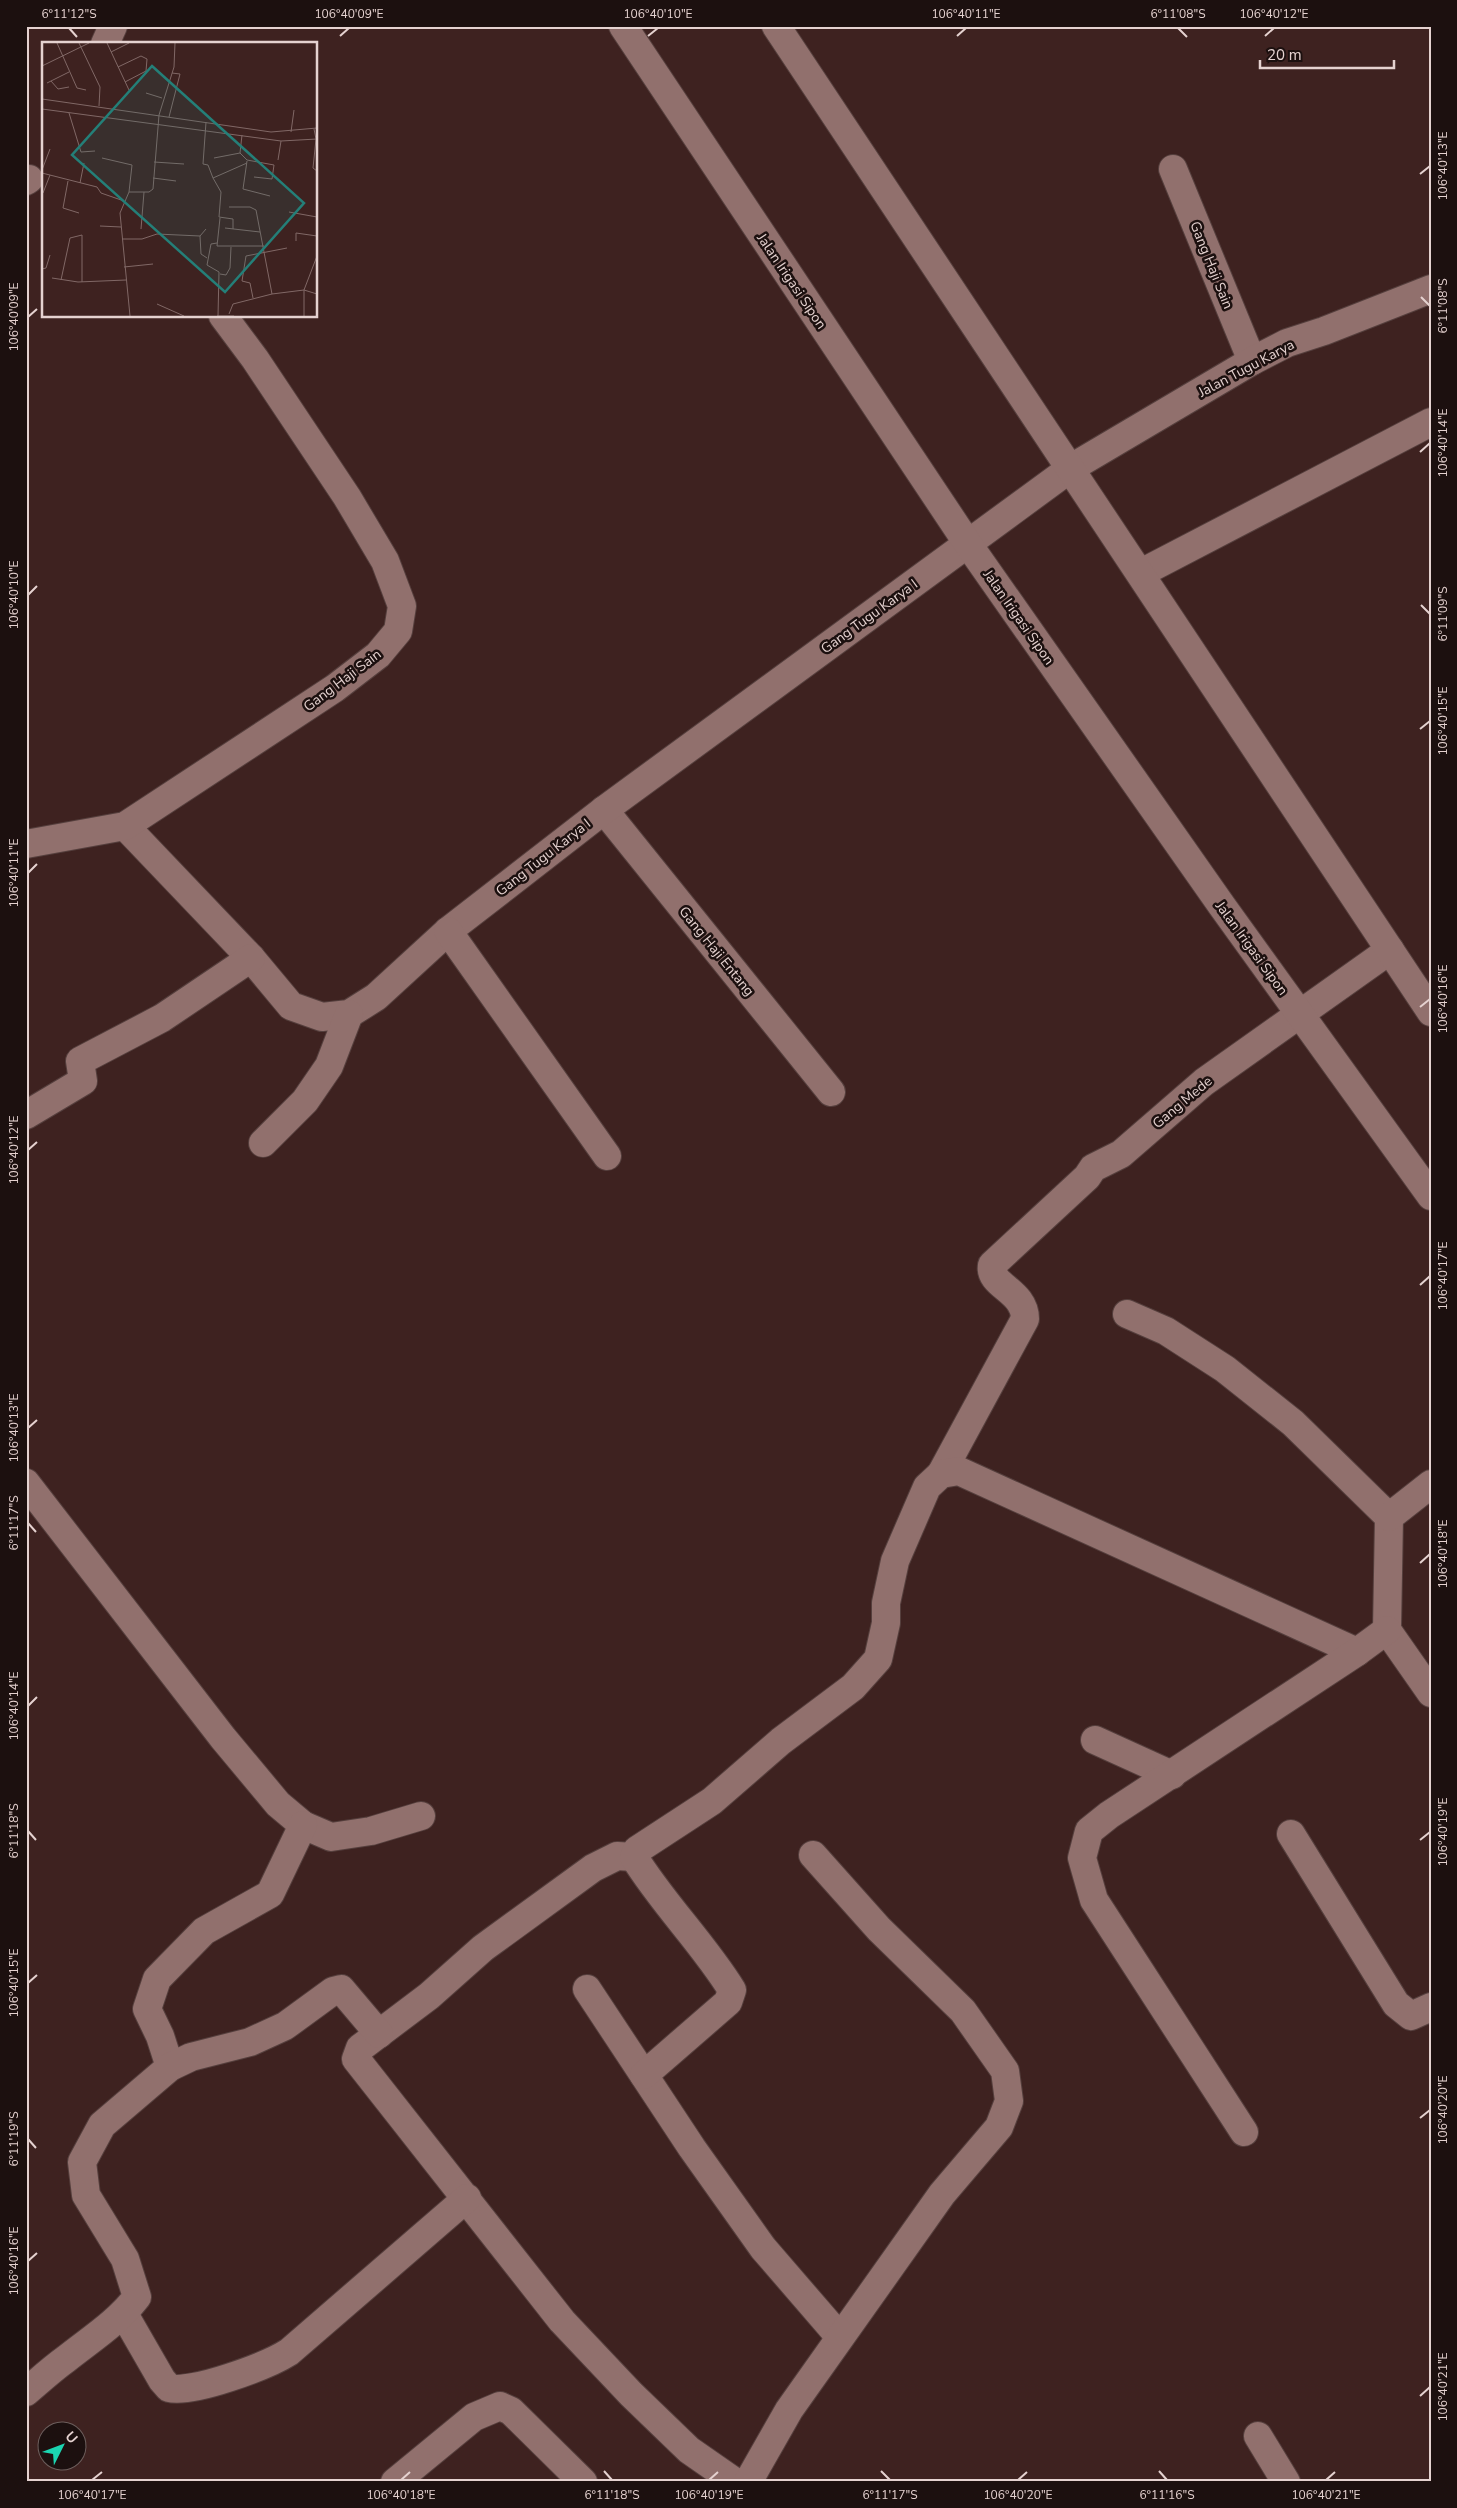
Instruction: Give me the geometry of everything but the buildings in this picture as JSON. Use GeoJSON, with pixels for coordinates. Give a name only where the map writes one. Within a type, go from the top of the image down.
{"type":"FeatureCollection","features":[{"type":"Feature","properties":{"kind":"street"},"geometry":{"type":"LineString","coordinates":[[106,42],[113,26]]}},
{"type":"Feature","properties":{"kind":"street","name":"Jalan Irigasi Sipon"},"geometry":{"type":"LineString","coordinates":[[623,26],[977,538],[1301,1015],[1431,1196]]}},
{"type":"Feature","properties":{"kind":"street"},"geometry":{"type":"LineString","coordinates":[[776,26],[1063,474],[1141,573],[1431,1012]]}},
{"type":"Feature","properties":{"kind":"street","name":"Gang Haji Sain"},"geometry":{"type":"LineString","coordinates":[[1173,169],[1252,361]]}},
{"type":"Feature","properties":{"kind":"street","name":"Jalan Tugu Karya"},"geometry":{"type":"LineString","coordinates":[[1063,474],[1252,361],[1287,343],[1324,331],[1431,289]]}},
{"type":"Feature","properties":{"kind":"street","name":"Gang Haji Sain"},"geometry":{"type":"LineString","coordinates":[[125,826],[335,688],[378,655],[398,631],[402,606],[385,561],[347,497],[255,359],[224,318]]}},
{"type":"Feature","properties":{"kind":"street"},"geometry":{"type":"LineString","coordinates":[[1141,573],[1431,422]]}},
{"type":"Feature","properties":{"kind":"street","name":"Gang Tugu Karya I"},"geometry":{"type":"LineString","coordinates":[[125,826],[251,958],[291,1006],[322,1017],[349,1014],[376,997],[448,931],[604,810],[1063,474]]}},
{"type":"Feature","properties":{"kind":"street","name":"Gang Haji Entang"},"geometry":{"type":"LineString","coordinates":[[604,810],[831,1092]]}},
{"type":"Feature","properties":{"kind":"street"},"geometry":{"type":"LineString","coordinates":[[26,844],[125,826]]}},
{"type":"Feature","properties":{"kind":"street"},"geometry":{"type":"LineString","coordinates":[[448,931],[607,1156]]}},
{"type":"Feature","properties":{"kind":"street","name":"Gang Mede"},"geometry":{"type":"LineString","coordinates":[[941,1474],[1024,1319],[1025,1308],[1018,1298],[996,1279],[991,1271],[992,1266],[1087,1177],[1093,1168],[1121,1154],[1204,1082],[1325,998],[1390,950]]}},
{"type":"Feature","properties":{"kind":"street"},"geometry":{"type":"LineString","coordinates":[[26,1115],[83,1081],[80,1061],[162,1018],[251,958]]}},
{"type":"Feature","properties":{"kind":"street"},"geometry":{"type":"LineString","coordinates":[[263,1143],[306,1101],[329,1066],[349,1014]]}},
{"type":"Feature","properties":{"kind":"street"},"geometry":{"type":"LineString","coordinates":[[1127,1314],[1166,1331],[1225,1369],[1293,1423],[1389,1517],[1388,1630],[1431,1693]]}},
{"type":"Feature","properties":{"kind":"street"},"geometry":{"type":"LineString","coordinates":[[634,1857],[637,1850],[712,1801],[781,1741],[853,1687],[878,1659],[886,1623],[886,1603],[895,1561],[928,1487],[941,1474],[959,1472],[1357,1652]]}},
{"type":"Feature","properties":{"kind":"street"},"geometry":{"type":"LineString","coordinates":[[26,1483],[223,1738],[278,1804],[302,1825],[331,1837],[371,1831],[421,1816]]}},
{"type":"Feature","properties":{"kind":"street"},"geometry":{"type":"LineString","coordinates":[[1389,1517],[1431,1484]]}},
{"type":"Feature","properties":{"kind":"street"},"geometry":{"type":"LineString","coordinates":[[1244,2132],[1094,1900],[1082,1858],[1089,1831],[1109,1815],[1388,1630]]}},
{"type":"Feature","properties":{"kind":"street"},"geometry":{"type":"LineString","coordinates":[[1095,1740],[1172,1775]]}},
{"type":"Feature","properties":{"kind":"street"},"geometry":{"type":"LineString","coordinates":[[170,2067],[160,2036],[147,2009],[157,1979],[204,1931],[270,1894],[302,1825]]}},
{"type":"Feature","properties":{"kind":"street"},"geometry":{"type":"LineString","coordinates":[[1291,1834],[1396,2004],[1410,2016],[1431,2007]]}},
{"type":"Feature","properties":{"kind":"street"},"geometry":{"type":"LineString","coordinates":[[748,2482],[788,2410],[942,2194],[999,2127],[1009,2102],[1005,2071],[963,2011],[879,1929],[813,1855]]}},
{"type":"Feature","properties":{"kind":"street"},"geometry":{"type":"LineString","coordinates":[[634,1857],[618,1856],[593,1868],[483,1948],[429,1996],[360,2048],[356,2059],[562,2321],[630,2394],[689,2450],[735,2482]]}},
{"type":"Feature","properties":{"kind":"street"},"geometry":{"type":"LineString","coordinates":[[634,1857],[650,1883],[718,1967],[732,1990],[728,2002],[644,2075]]}},
{"type":"Feature","properties":{"kind":"street"},"geometry":{"type":"LineString","coordinates":[[26,2392],[124,2314],[137,2297],[125,2259],[86,2195],[82,2162],[102,2125],[170,2067],[190,2057],[250,2042],[285,2026],[333,1991],[341,1989],[380,2034]]}},
{"type":"Feature","properties":{"kind":"street"},"geometry":{"type":"LineString","coordinates":[[587,1989],[692,2148],[763,2248],[839,2336]]}},
{"type":"Feature","properties":{"kind":"street"},"geometry":{"type":"LineString","coordinates":[[124,2314],[162,2380],[169,2388],[185,2389],[255,2368],[289,2352],[467,2198]]}},
{"type":"Feature","properties":{"kind":"street"},"geometry":{"type":"LineString","coordinates":[[395,2482],[474,2417],[500,2406],[511,2411],[584,2482]]}},
{"type":"Feature","properties":{"kind":"street"},"geometry":{"type":"LineString","coordinates":[[1258,2436],[1286,2482]]}}]}
